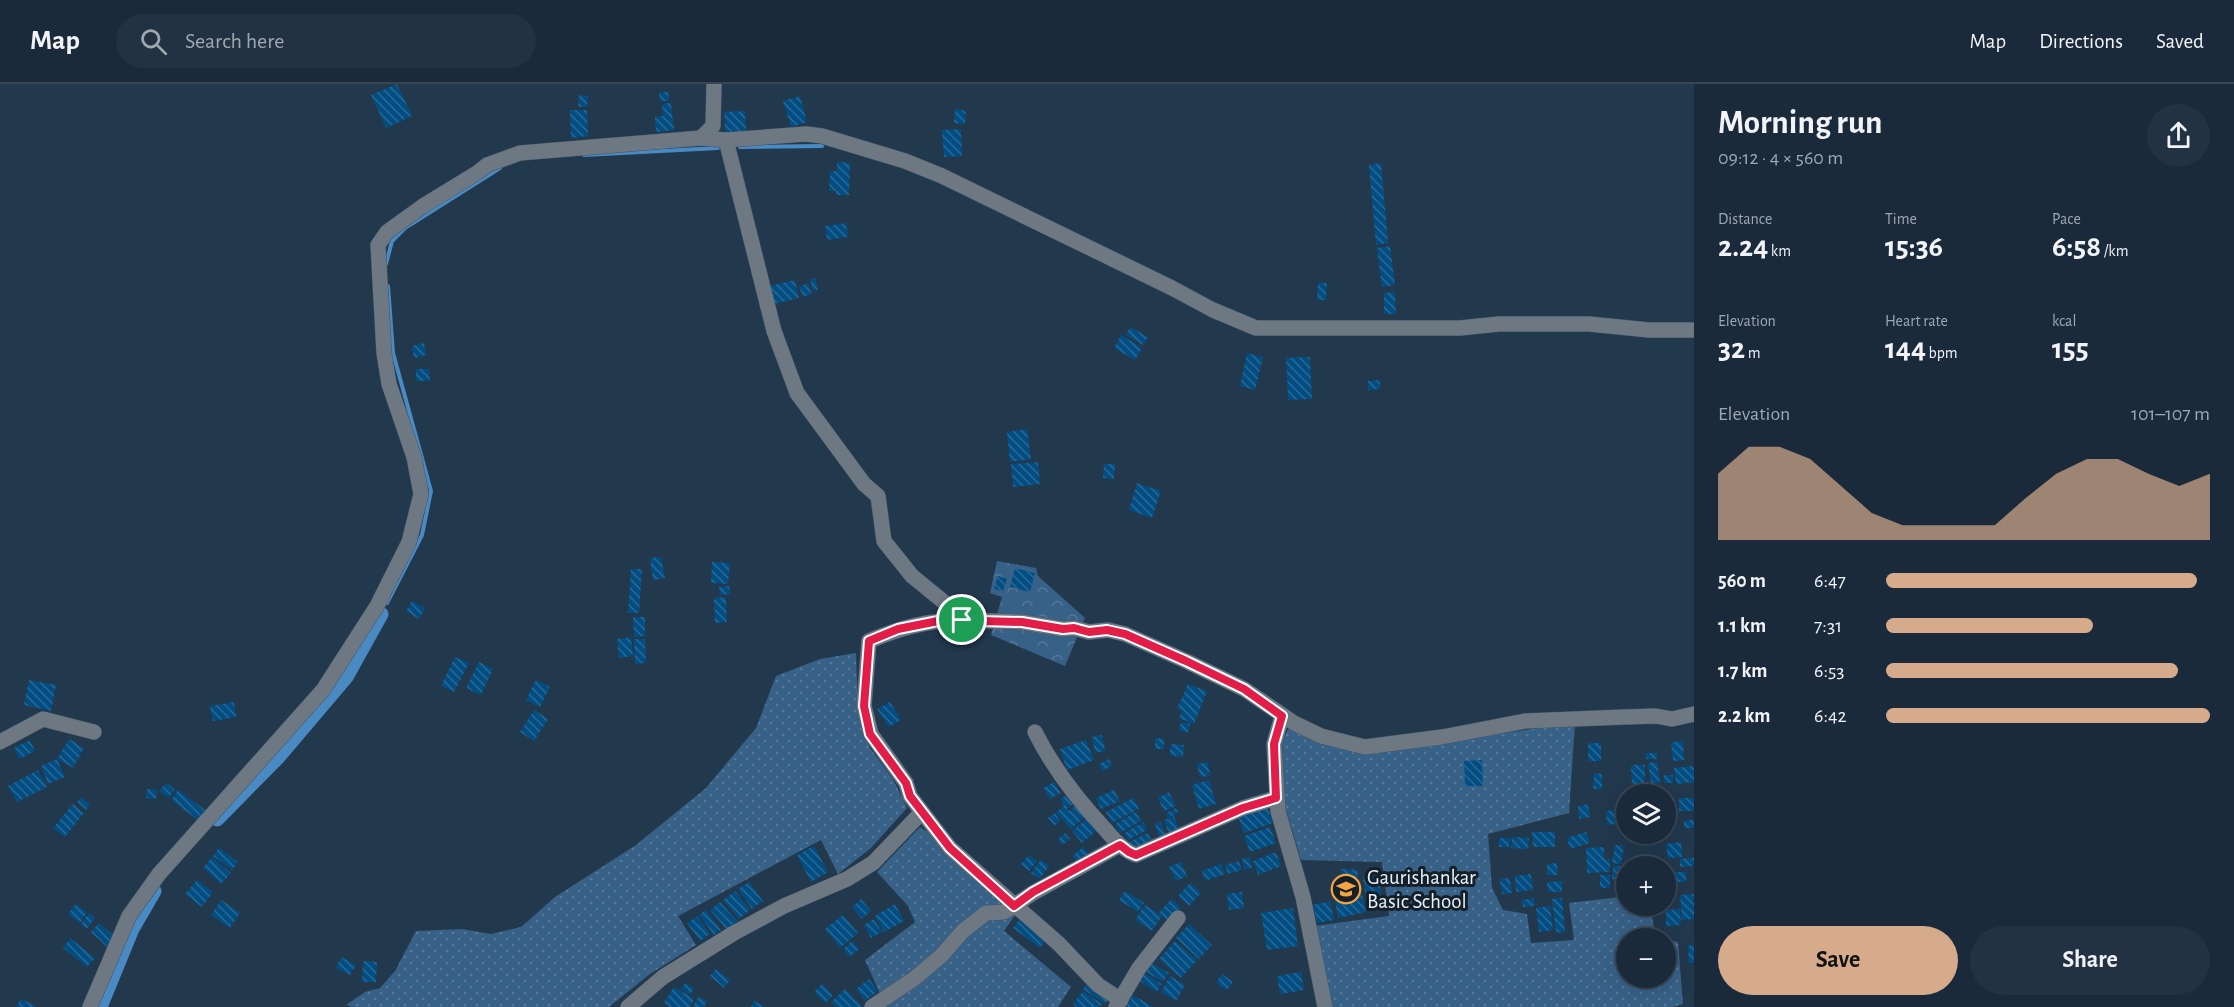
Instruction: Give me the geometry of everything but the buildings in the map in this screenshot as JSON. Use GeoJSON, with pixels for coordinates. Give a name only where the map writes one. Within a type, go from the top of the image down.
{"type":"FeatureCollection","features":[{"type":"Feature","properties":{"kind":"street"},"geometry":{"type":"LineString","coordinates":[[701,138],[712,126],[714,84]]}},
{"type":"Feature","properties":{"kind":"street"},"geometry":{"type":"LineString","coordinates":[[90,1007],[129,916],[159,874],[323,690],[377,606],[409,542],[421,494],[414,457],[389,384],[384,353],[378,245],[387,232],[488,165],[520,153],[701,138],[726,140],[806,134],[822,136],[905,160],[942,176],[1172,288],[1183,296],[1197,300],[1213,310],[1256,328],[1460,328],[1499,324],[1589,324],[1649,330],[1694,330]]}},
{"type":"Feature","properties":{"kind":"street"},"geometry":{"type":"LineString","coordinates":[[726,140],[774,331],[797,393],[864,484],[878,496],[884,541],[912,576],[950,607],[962,620]]}},
{"type":"Feature","properties":{"kind":"street"},"geometry":{"type":"LineString","coordinates":[[1178,918],[1139,968],[1118,1003],[1059,944],[950,848],[910,796],[906,783],[870,734],[864,706],[869,641],[898,629],[943,620],[1022,622],[1089,632],[1107,630],[1125,634],[1244,689],[1282,716],[1321,736],[1365,747],[1442,737],[1525,721],[1624,717],[1671,719],[1694,714]]}},
{"type":"Feature","properties":{"kind":"street"},"geometry":{"type":"LineString","coordinates":[[1282,716],[1274,744],[1276,798],[1303,897],[1325,1007]]}},
{"type":"Feature","properties":{"kind":"street"},"geometry":{"type":"LineString","coordinates":[[0,742],[43,719],[94,732]]}},
{"type":"Feature","properties":{"kind":"street"},"geometry":{"type":"LineString","coordinates":[[1035,732],[1048,758],[1070,790],[1120,845],[1136,855],[1243,808],[1276,798]]}},
{"type":"Feature","properties":{"kind":"street"},"geometry":{"type":"LineString","coordinates":[[628,1007],[646,1002],[663,977],[734,933],[784,906],[846,879],[873,862],[922,812]]}},
{"type":"Feature","properties":{"kind":"street"},"geometry":{"type":"LineString","coordinates":[[872,1007],[915,978],[942,955],[963,931],[986,913],[1004,912],[1033,892],[1120,845]]}},
{"type":"Feature","properties":{"kind":"green space"},"geometry":{"type":"Polygon","coordinates":[[[997,561],[1036,568],[1038,576],[1085,618],[1065,666],[991,635],[1002,597],[990,593],[997,561]]]}},
{"type":"Feature","properties":{"kind":"green space"},"geometry":{"type":"Polygon","coordinates":[[[856,653],[858,713],[870,748],[893,779],[907,808],[871,848],[838,874],[821,840],[678,916],[696,945],[650,974],[609,1007],[352,1007],[346,1005],[365,992],[380,988],[395,971],[416,931],[462,929],[491,934],[521,927],[555,897],[636,845],[706,788],[756,728],[776,676],[820,659],[856,653]]]}},
{"type":"Feature","properties":{"kind":"green space"},"geometry":{"type":"Polygon","coordinates":[[[1575,723],[1569,813],[1488,834],[1492,888],[1503,910],[1527,914],[1531,943],[1574,940],[1569,903],[1616,897],[1616,916],[1652,916],[1654,928],[1616,928],[1616,988],[1676,988],[1676,942],[1678,942],[1683,1004],[1673,1007],[1333,1007],[1314,926],[1389,916],[1382,862],[1301,860],[1284,803],[1282,742],[1288,729],[1337,748],[1364,752],[1575,723]]]}},
{"type":"Feature","properties":{"kind":"green space"},"geometry":{"type":"Polygon","coordinates":[[[920,827],[955,851],[1020,908],[1004,931],[1071,987],[1058,1007],[886,1007],[865,960],[915,922],[908,906],[877,872],[920,827]]]}},
{"type":"Feature","properties":{"kind":"waterway"},"geometry":{"type":"LineString","coordinates":[[740,147],[822,146]]}},
{"type":"Feature","properties":{"kind":"waterway"},"geometry":{"type":"LineString","coordinates":[[584,155],[718,148]]}},
{"type":"Feature","properties":{"kind":"waterway"},"geometry":{"type":"LineString","coordinates":[[386,264],[392,241],[405,228],[500,168]]}},
{"type":"Feature","properties":{"kind":"waterway"},"geometry":{"type":"LineString","coordinates":[[387,603],[422,535],[431,491],[393,353],[388,286]]}},
{"type":"Feature","properties":{"kind":"waterway"},"geometry":{"type":"LineString","coordinates":[[217,819],[279,756],[346,677],[381,614]]}},
{"type":"Feature","properties":{"kind":"waterway"},"geometry":{"type":"LineString","coordinates":[[100,1007],[132,929],[154,891]]}},
{"type":"Feature","properties":{"kind":"place","name":"Gaurishankar Basic School"},"geometry":{"type":"Point","coordinates":[1346,889]}},
{"type":"Feature","properties":{"kind":"route"},"geometry":{"type":"LineString","coordinates":[[962,620],[1022,622],[1063,629],[1074,628],[1089,632],[1107,630],[1125,634],[1244,689],[1282,716],[1274,744],[1276,798],[1243,808],[1136,855],[1120,845],[1033,892],[1014,906],[950,848],[910,796],[906,783],[870,734],[864,706],[869,641],[898,629],[928,622],[962,620]]}}]}
